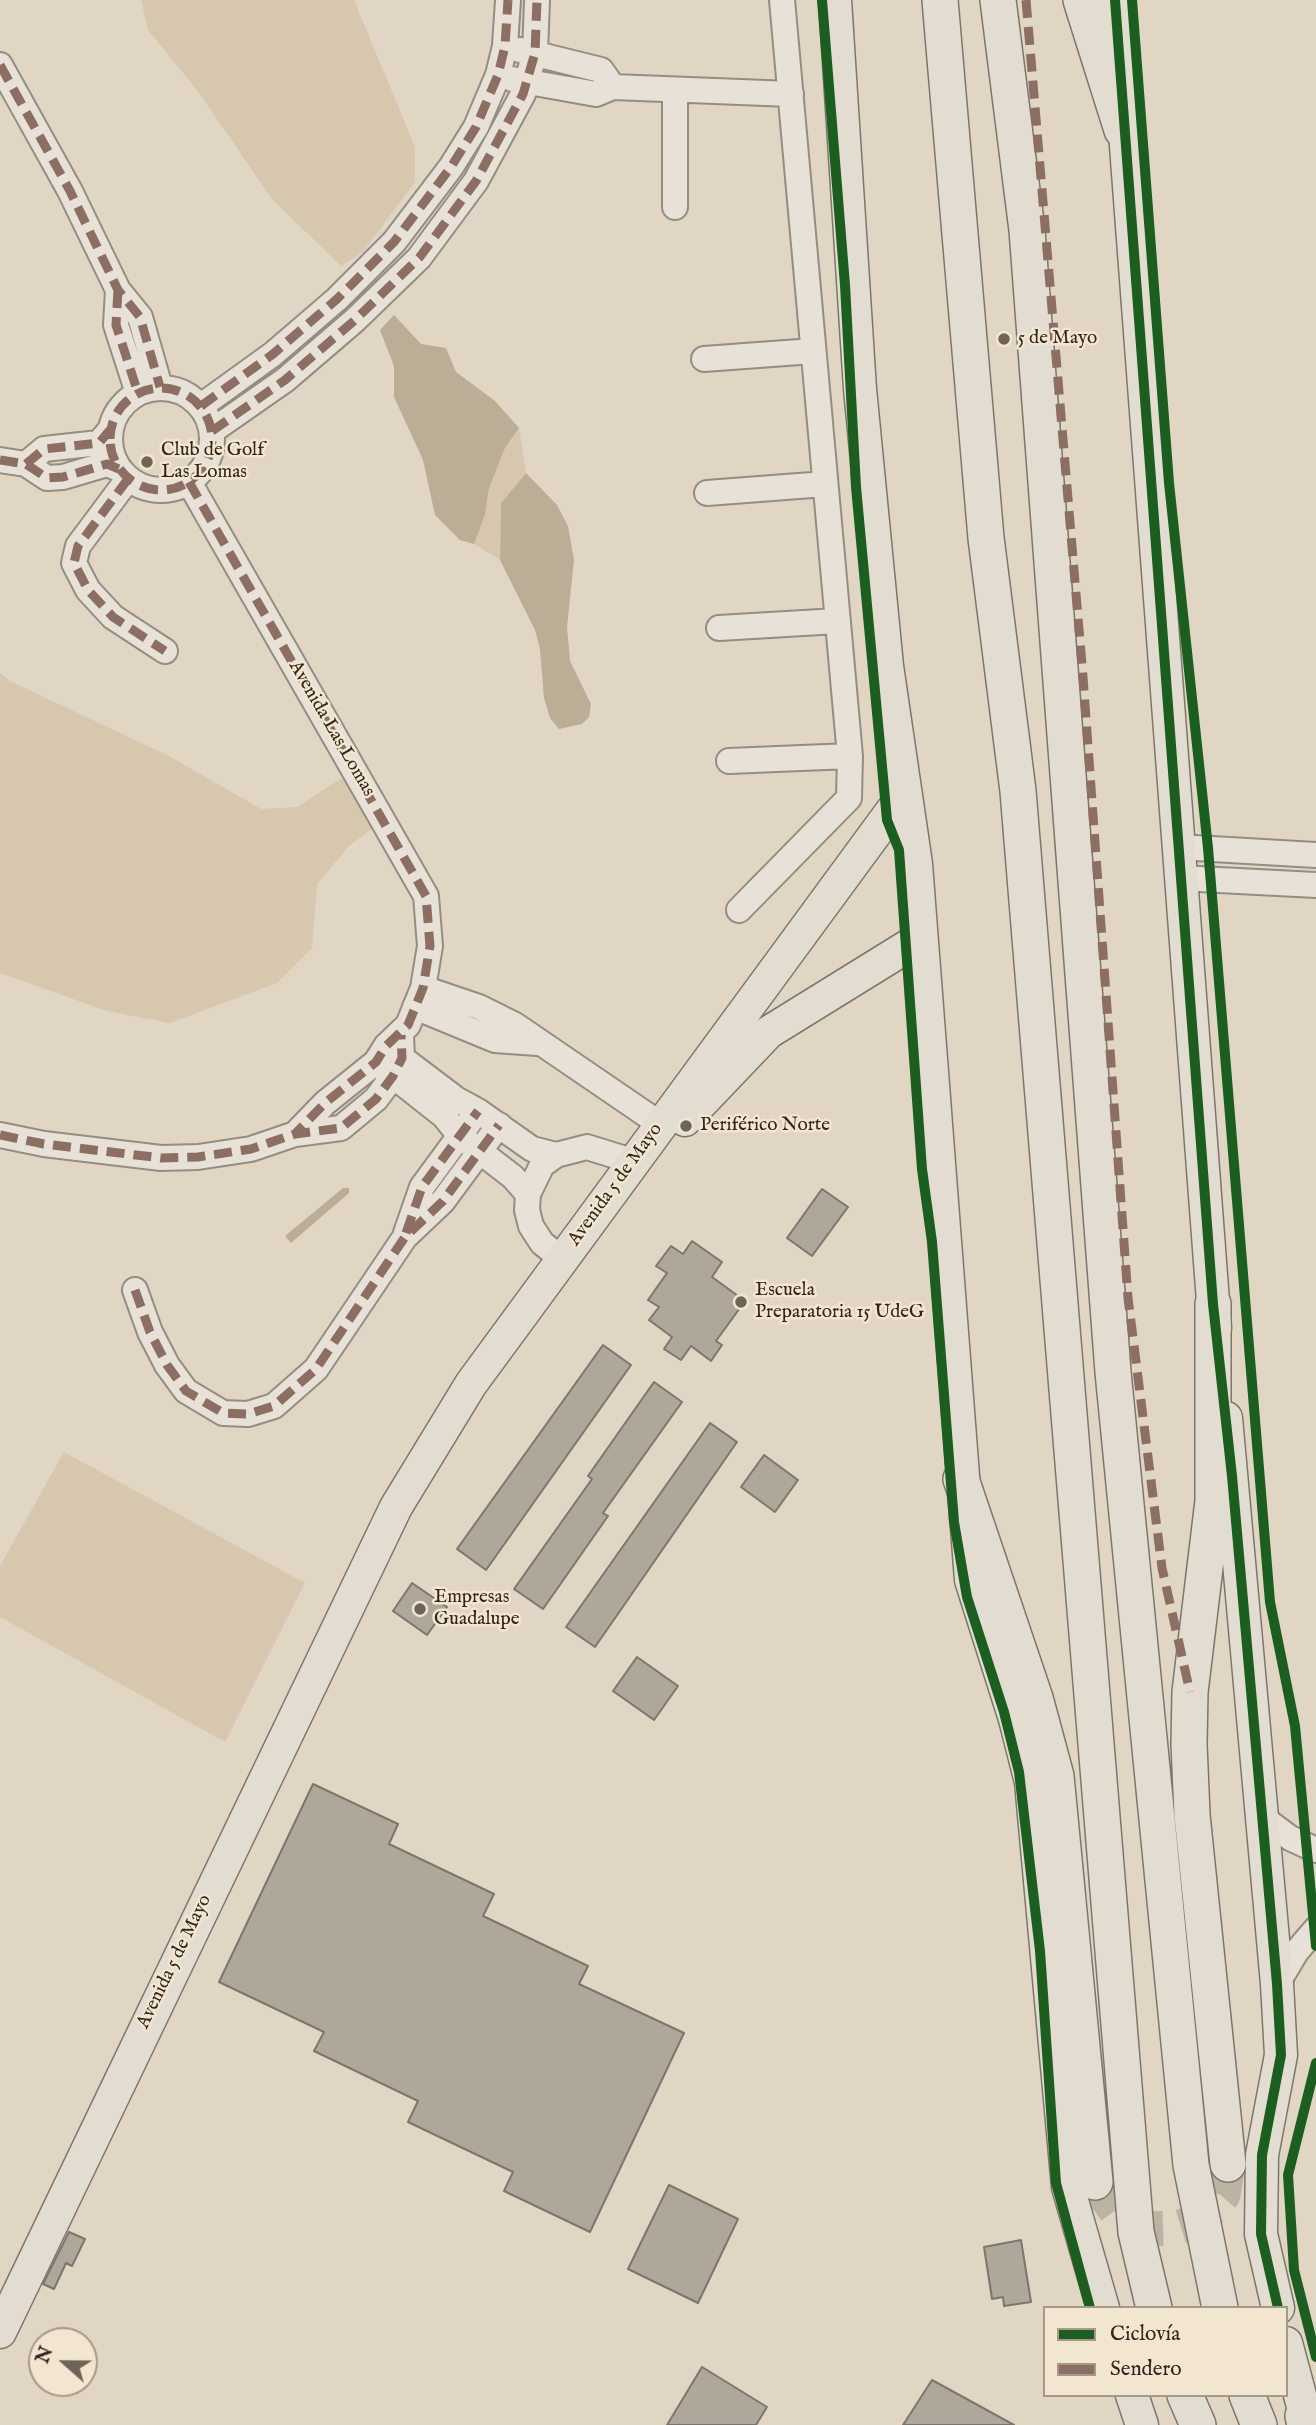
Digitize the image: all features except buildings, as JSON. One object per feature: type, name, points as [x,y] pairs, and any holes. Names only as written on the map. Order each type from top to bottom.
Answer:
[{"type":"highway","points":[[998,0],[1029,243],[1113,1372],[1191,2165],[1220,2306]]},
{"type":"highway","points":[[1082,0],[1122,130]]},
{"type":"highway","points":[[938,8],[986,538],[1019,805],[1136,2232],[1154,2306]]},
{"type":"highway","points":[[1213,1304],[1213,1502],[1190,1692],[1189,1744],[1192,1815],[1228,2164]]},
{"type":"highway","points":[[961,1479],[1035,1698],[1056,1776],[1095,2182]]},
{"type":"highway","points":[[1186,2397],[1198,2425]]},
{"type":"highway","points":[[1248,2397],[1259,2425]]},
{"type":"main road","points":[[835,0],[860,389],[887,666],[916,864],[961,1479],[971,1580],[1015,1719],[1031,1782],[1068,2187],[1102,2306]]},
{"type":"main road","points":[[1115,0],[1122,130],[1213,1304],[1232,1476],[1277,1984],[1281,2055],[1262,2155],[1261,2234],[1278,2306]]},
{"type":"main road","name":"Avenida 5 de Mayo","points":[[0,2332],[216,1875],[354,1594],[373,1549],[471,1384],[632,1161],[905,793]]},
{"type":"main road","name":"Avenida 5 de Mayo","points":[[354,1594],[372,1575],[446,1449],[490,1384],[680,1125],[769,1032],[921,938]]},
{"type":"main road","points":[[1288,2351],[1305,2422]]},
{"type":"main road","points":[[1133,2397],[1142,2425]]},
{"type":"street","points":[[201,406],[273,354],[337,299],[394,242],[451,167],[476,127],[498,75],[505,46],[508,0]]},
{"type":"street","points":[[212,431],[285,380],[355,320],[418,258],[476,181],[523,94],[534,53],[537,0]]},
{"type":"street","points":[[739,910],[849,798],[850,757],[782,0]]},
{"type":"street","points":[[505,46],[601,70],[613,87]]},
{"type":"street","points":[[2,75],[70,191],[118,290],[116,325],[149,390]]},
{"type":"street","points":[[498,75],[596,94],[613,87],[791,94]]},
{"type":"street","points":[[675,91],[676,207]]},
{"type":"street","points":[[704,359],[813,351]]},
{"type":"street","points":[[0,460],[26,464],[47,478],[63,477],[107,464],[151,490],[177,488],[189,482],[208,460],[212,431],[201,406],[190,396],[149,390],[120,409],[110,430],[99,443],[44,449],[26,464]]},
{"type":"street","points":[[110,430],[110,444],[124,474]]},
{"type":"street","points":[[124,474],[78,546],[74,563],[88,590],[113,617],[165,651]]},
{"type":"street","name":"Avenida Las Lomas","points":[[0,1135],[44,1144],[161,1158],[198,1157],[251,1149],[295,1134],[341,1128],[376,1099],[392,1055],[419,997],[430,946],[426,896],[189,482]]},
{"type":"street","points":[[707,493],[825,484]]},
{"type":"street","points":[[719,628],[837,621]]},
{"type":"street","points":[[729,761],[850,757]]},
{"type":"street","points":[[1178,846],[1316,855]]},
{"type":"street","points":[[1180,878],[1316,885]]},
{"type":"street","points":[[419,997],[478,1007],[515,1026],[660,1124]]},
{"type":"street","points":[[392,1055],[532,1149],[556,1154],[587,1147],[632,1161]]},
{"type":"street","points":[[392,1055],[460,1136],[513,1177],[528,1194]]},
{"type":"street","points":[[405,1237],[422,1187],[478,1111]]},
{"type":"street","points":[[135,1290],[150,1332],[167,1366],[186,1391],[223,1413],[248,1415],[274,1406],[316,1368],[405,1237],[443,1201],[499,1125]]},
{"type":"street","points":[[556,1154],[542,1165],[528,1194],[531,1226],[541,1243],[562,1259]]},
{"type":"street","points":[[1262,1817],[1290,1838],[1316,1850]]},
{"type":"street","points":[[1277,1984],[1296,1952],[1316,1929]]},
{"type":"shaded area","points":[[141,0],[354,0],[415,147],[415,182],[363,252],[341,266],[272,199],[197,90],[148,30]]},
{"type":"shaded area","points":[[394,315],[421,344],[446,348],[456,372],[495,401],[519,428],[505,448],[489,488],[485,515],[474,544],[460,540],[435,515],[423,460],[394,397],[394,366],[380,330]]},
{"type":"shaded area","points":[[519,428],[526,473],[501,503],[500,560],[474,544],[485,515],[489,488],[505,448]]},
{"type":"shaded area","points":[[526,473],[557,505],[568,526],[574,560],[567,627],[570,661],[591,704],[589,717],[582,724],[559,729],[550,718],[544,698],[540,649],[535,630],[500,560],[501,503]]},
{"type":"shaded area","points":[[0,673],[10,681],[169,756],[261,809],[297,807],[342,778],[373,828],[349,846],[317,884],[312,948],[277,983],[170,1023],[107,1011],[0,973]]},
{"type":"shaded area","points":[[343,1188],[349,1188],[349,1193],[291,1243],[285,1236]]},
{"type":"shaded area","points":[[64,1452],[305,1583],[225,1742],[0,1617],[0,1566]]},
{"type":"tunnel","points":[[1095,2182],[1116,2211],[1145,2229],[1177,2228],[1200,2221],[1223,2195],[1228,2164]]},
{"type":"marked path","points":[[201,406],[273,354],[337,299],[394,242],[451,167],[476,127],[498,75],[505,46],[508,0]]},
{"type":"marked path","points":[[212,431],[285,380],[355,320],[419,258],[476,181],[523,94],[535,53],[537,0]]},
{"type":"marked path","points":[[1026,0],[1083,677],[1128,1298],[1162,1568],[1190,1692]]},
{"type":"marked path","points":[[0,65],[70,191],[118,290],[140,317],[160,387]]},
{"type":"marked path","points":[[118,290],[116,325],[138,393]]},
{"type":"marked path","points":[[161,388],[181,392],[197,403],[208,419],[212,439],[208,459],[197,475],[181,486],[161,490],[141,486],[125,475],[114,459],[110,439],[114,419],[125,403],[141,392],[161,388]]},
{"type":"marked path","points":[[26,464],[44,449],[99,443],[110,430]]},
{"type":"marked path","points":[[0,460],[26,464],[47,478],[63,477],[107,464],[119,469]]},
{"type":"marked path","points":[[128,479],[78,546],[74,563],[88,590],[113,617],[165,651]]},
{"type":"marked path","points":[[189,482],[426,896],[430,946],[423,988],[408,1025],[386,1046],[376,1062],[325,1103],[295,1134]]},
{"type":"marked path","points":[[0,1135],[44,1144],[161,1158],[198,1157],[251,1149],[295,1134],[341,1128],[376,1099],[393,1076],[402,1058],[401,1035]]},
{"type":"marked path","points":[[406,1233],[422,1187],[478,1111]]},
{"type":"marked path","points":[[135,1290],[150,1332],[167,1365],[186,1391],[223,1413],[248,1414],[274,1406],[316,1369],[405,1237],[443,1201],[499,1125]]},
{"type":"cycle path","points":[[822,0],[845,285],[856,487],[887,820],[899,850],[922,1169],[932,1242],[954,1522],[967,1597],[1004,1712],[1019,1772],[1040,1951],[1056,2183],[1089,2306]]},
{"type":"cycle path","points":[[1115,0],[1213,1304],[1232,1476],[1277,1984],[1281,2055],[1262,2155],[1261,2234],[1278,2306]]},
{"type":"cycle path","points":[[1132,0],[1169,483],[1208,848],[1270,1602],[1295,1726],[1316,1946]]},
{"type":"cycle path","points":[[1316,2063],[1288,2175],[1294,2270],[1316,2357]]},
{"type":"place","name":"5 de Mayo","points":[[1004,339]]},
{"type":"place","name":"Club de Golf Las Lomas","points":[[147,462]]},
{"type":"place","name":"Periférico Norte","points":[[686,1126]]},
{"type":"place","name":"Escuela Preparatoria 15 UdeG","points":[[741,1302]]},
{"type":"place","name":"Empresas Guadalupe","points":[[420,1609]]}]
